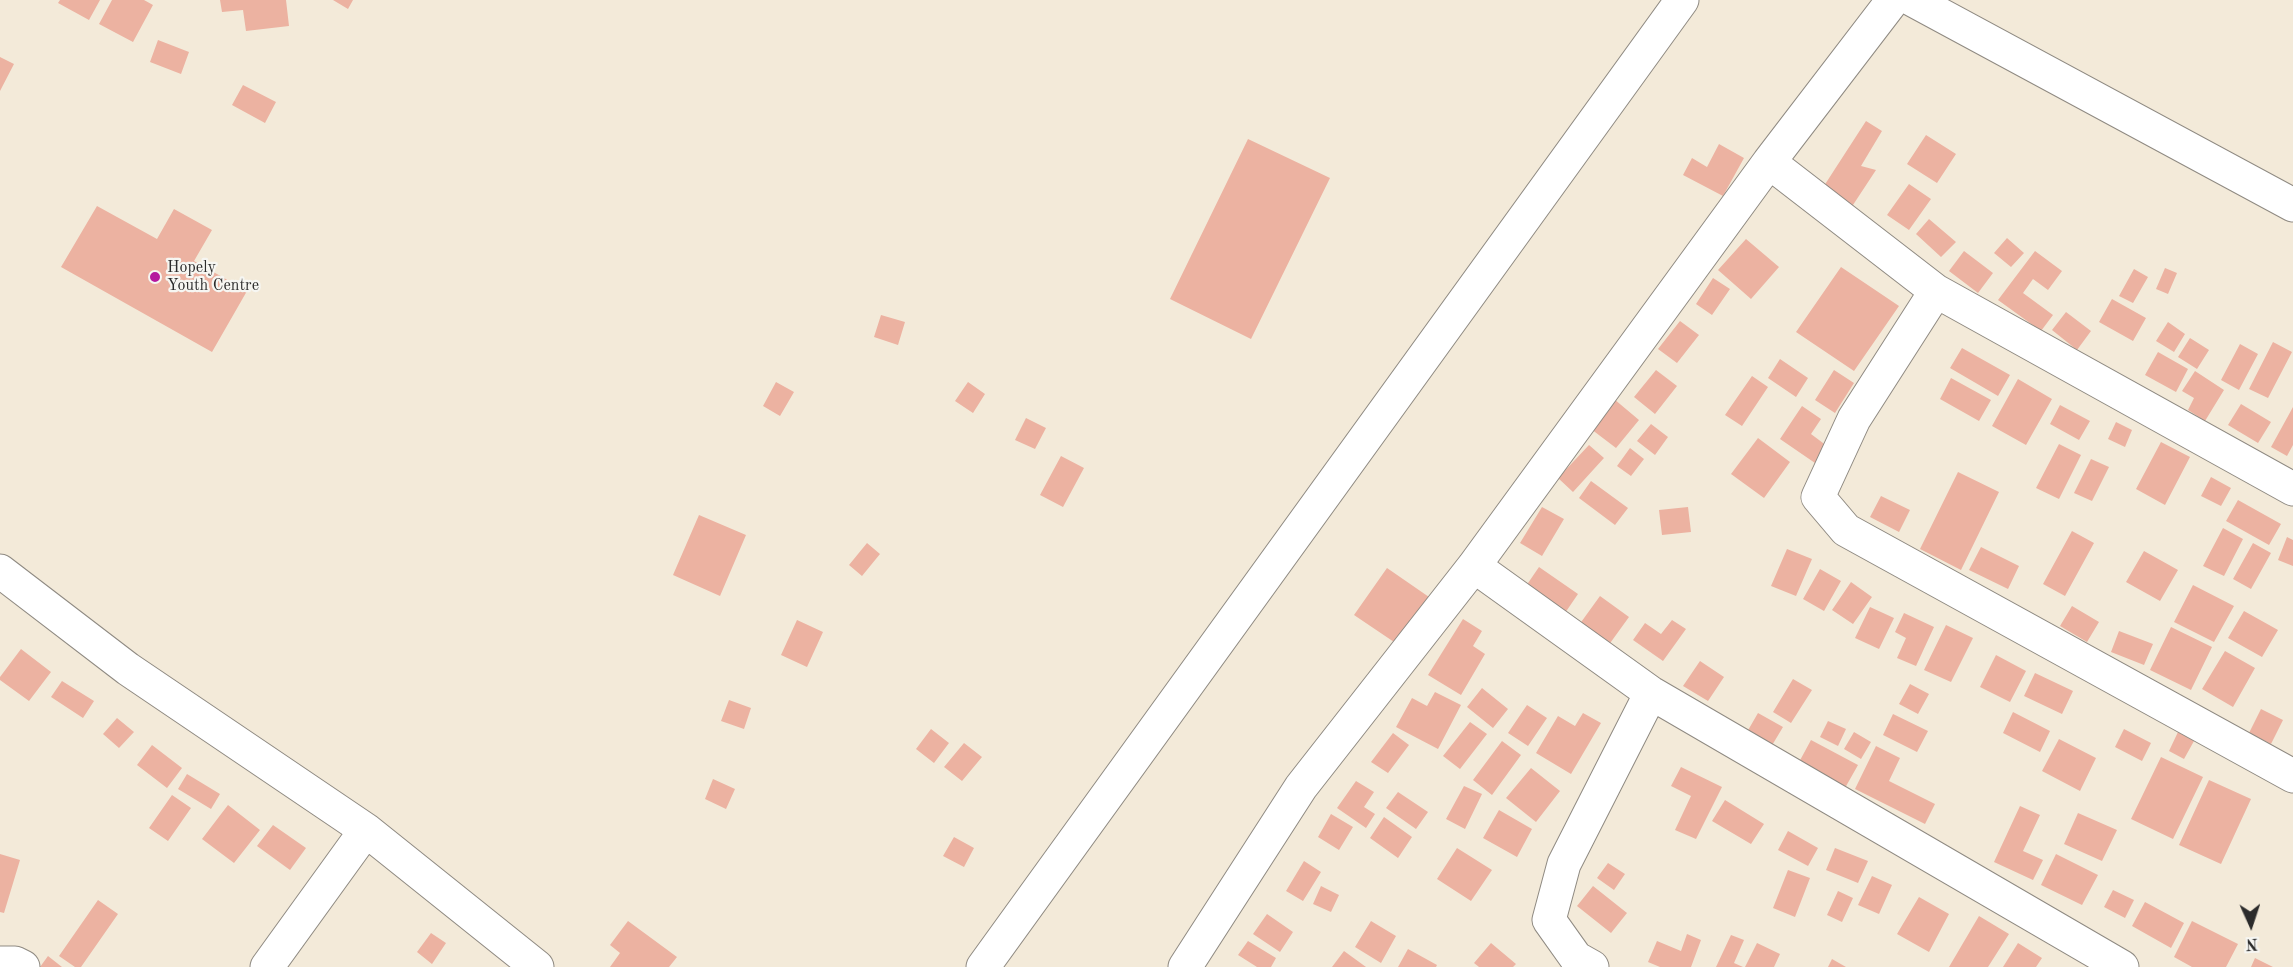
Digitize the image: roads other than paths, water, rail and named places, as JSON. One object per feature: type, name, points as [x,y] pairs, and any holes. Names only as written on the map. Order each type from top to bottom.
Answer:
[{"type":"street","points":[[983,967],[1682,0]]},
{"type":"street","points":[[1185,967],[1301,787],[1474,566],[1769,162],[1893,0]]},
{"type":"street","points":[[1913,0],[2293,205]]},
{"type":"street","points":[[1769,162],[1936,291],[2293,489]]},
{"type":"street","points":[[1936,291],[1854,419],[1818,497],[1845,530],[2293,776]]},
{"type":"street","points":[[1474,566],[1651,693],[2122,967]]},
{"type":"street","points":[[0,571],[128,669],[366,830],[537,967]]},
{"type":"street","points":[[1592,967],[1576,958],[1549,920],[1564,864],[1651,693]]},
{"type":"street","points":[[267,967],[366,830]]},
{"type":"street","points":[[0,963],[15,963],[23,967]]},
{"type":"place","name":"Hopely Youth Centre","points":[[155,277]]}]
